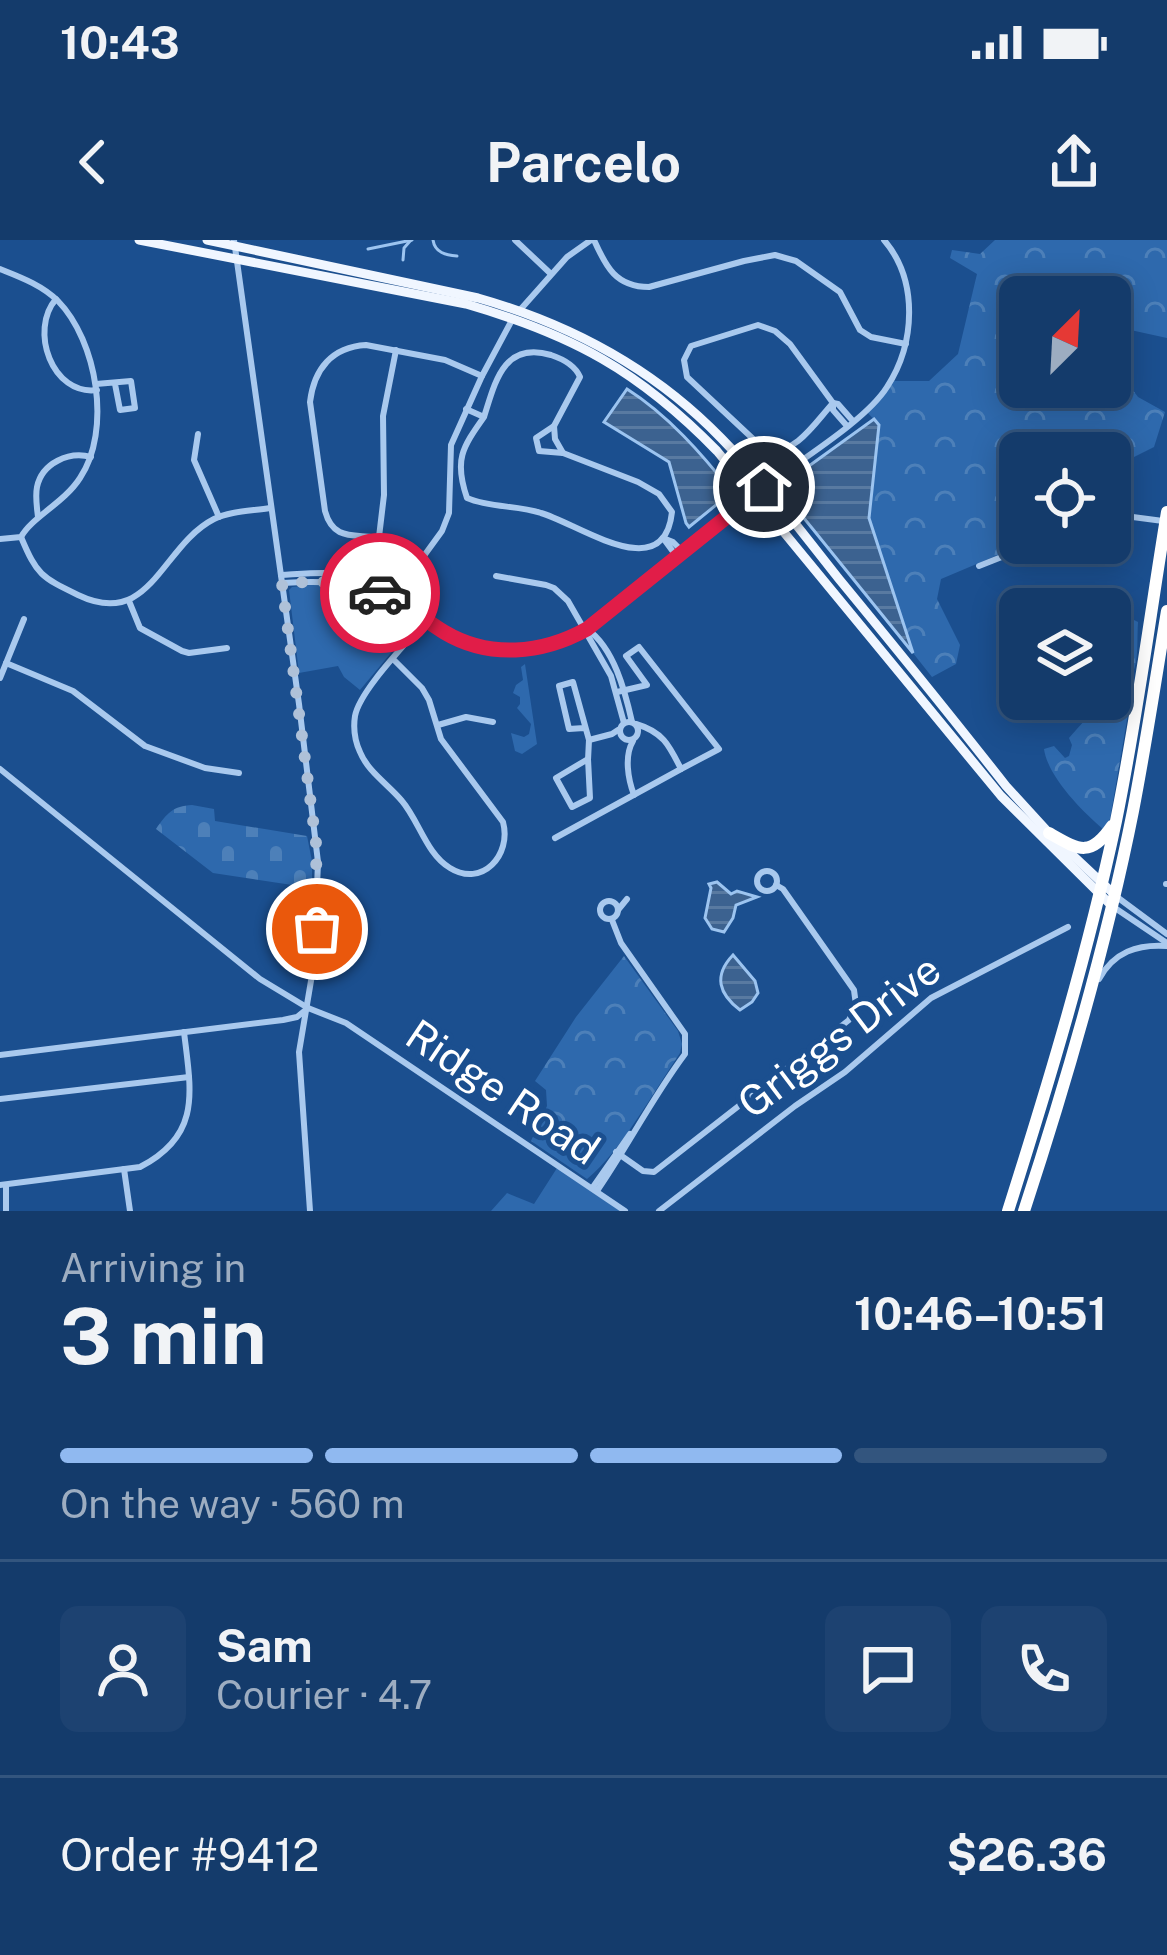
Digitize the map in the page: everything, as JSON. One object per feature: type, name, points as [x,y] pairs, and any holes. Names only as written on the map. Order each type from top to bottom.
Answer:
[{"type":"highway","points":[[1008,1211],[1067,1019],[1116,820],[1167,512]]},
{"type":"highway","points":[[1024,1211],[1113,901],[1167,610]]},
{"type":"highway","points":[[1048,833],[1087,849],[1101,841],[1116,820]]},
{"type":"main road","points":[[139,240],[516,314]]},
{"type":"main road","points":[[207,240],[478,298],[565,338],[648,387],[760,490],[1006,786],[1100,889]]},
{"type":"main road","points":[[760,490],[1010,806],[1113,901]]},
{"type":"street","points":[[515,240],[550,274]]},
{"type":"street","points":[[394,597],[442,531],[449,513],[451,445],[516,314],[567,257],[593,240],[617,280],[633,287],[775,255],[796,261],[840,292],[860,329],[872,337],[906,344]]},
{"type":"street","points":[[281,579],[346,582],[394,597],[464,642],[502,651],[538,649],[587,629],[760,490],[872,408],[889,385],[906,344],[905,279],[890,242]]},
{"type":"street","points":[[234,243],[318,862],[317,929],[299,1052],[310,1211]]},
{"type":"street","points":[[1,273],[38,286],[56,299],[90,359],[96,387],[91,458],[62,500],[21,537]]},
{"type":"street","points":[[56,299],[46,314],[44,341],[59,376],[84,392],[96,387],[130,381],[135,408],[120,410],[115,384]]},
{"type":"street","points":[[833,403],[793,447],[767,452],[687,377],[684,360],[700,340],[758,325],[776,331],[833,403],[833,410],[850,423]]},
{"type":"street","points":[[419,562],[392,542],[343,534],[326,518],[310,394],[322,365],[344,349],[367,345],[452,362],[482,376]]},
{"type":"street","points":[[379,538],[384,494],[382,416],[396,350]]},
{"type":"street","points":[[554,426],[536,438],[539,451],[563,453],[658,494],[672,512],[670,528],[659,544],[624,549],[554,517],[467,498],[459,458],[484,417],[498,374],[509,360],[527,352],[550,355],[575,367],[580,377],[554,426],[554,439],[563,453]]},
{"type":"street","points":[[466,409],[484,417]]},
{"type":"street","points":[[199,434],[195,467],[219,517]]},
{"type":"street","points":[[36,520],[36,490],[43,473],[66,456],[91,458]]},
{"type":"street","points":[[21,537],[34,567],[46,579],[96,603],[115,604],[129,601],[147,586],[206,525],[219,517],[270,508]]},
{"type":"street","points":[[1131,517],[1166,522]]},
{"type":"street","points":[[0,539],[21,537]]},
{"type":"street","points":[[663,538],[680,555]]},
{"type":"street","points":[[979,566],[999,558]]},
{"type":"street","points":[[496,576],[554,588],[611,658],[629,730],[628,780],[634,795]]},
{"type":"street","points":[[129,601],[140,628],[182,651],[227,648]]},
{"type":"street","points":[[0,678],[24,619]]},
{"type":"street","points":[[394,660],[422,688],[441,739],[505,829],[503,851],[481,871],[464,874],[443,863],[406,806],[362,757],[354,730],[357,707],[366,690],[426,620]]},
{"type":"street","points":[[555,838],[719,749],[639,646],[626,656],[647,685]]},
{"type":"street","points":[[6,663],[73,691],[145,746],[206,768],[239,772]]},
{"type":"street","points":[[621,692],[666,681]]},
{"type":"street","points":[[584,728],[569,729],[560,686],[573,682],[589,740],[590,798],[572,807],[556,778],[588,760]]},
{"type":"street","points":[[437,725],[466,717],[493,722]]},
{"type":"street","points":[[589,740],[629,730],[656,730],[681,769]]},
{"type":"street","name":"Ridge Road","points":[[0,769],[260,979],[308,1008],[346,1023],[625,1211]]},
{"type":"street","points":[[584,802],[587,820]]},
{"type":"street","points":[[619,1154],[643,1171],[654,1172],[854,1013],[854,990],[776,885]]},
{"type":"street","points":[[612,920],[627,899]]},
{"type":"street","points":[[612,920],[602,917],[601,905],[612,901],[618,910]]},
{"type":"street","points":[[1113,901],[1167,941]]},
{"type":"street","points":[[594,1190],[685,1054],[686,1034],[621,943],[612,920]]},
{"type":"street","name":"Griggs Drive","points":[[658,1211],[845,1072],[931,998],[1067,927]]},
{"type":"street","points":[[1088,998],[1102,971],[1125,952],[1167,941]]},
{"type":"street","points":[[0,1054],[283,1020],[308,1008]]},
{"type":"street","points":[[283,1020],[302,1032]]},
{"type":"street","points":[[6,1211],[3,1185],[140,1167],[172,1145],[189,1112],[184,1032]]},
{"type":"street","points":[[0,1099],[189,1077]]},
{"type":"street","points":[[124,1169],[130,1211]]},
{"type":"green space","points":[[995,240],[1167,240],[1167,338],[1131,330],[1131,276],[999,276],[999,408],[1131,408],[1131,388],[1165,412],[1154,447],[1131,458],[1131,432],[999,432],[999,554],[941,579],[937,599],[960,645],[956,664],[932,677],[913,653],[868,518],[879,425],[867,412],[893,381],[929,381],[958,354],[977,274],[950,258],[952,250],[980,254]]},
{"type":"green space","points":[[321,584],[385,600],[415,624],[360,690],[338,666],[299,673],[289,590]]},
{"type":"green space","points":[[1131,618],[1138,622],[1131,675]]},
{"type":"green space","points":[[525,664],[537,744],[522,754],[515,751],[511,733],[529,734],[531,724],[517,708],[520,697],[513,693],[523,680]]},
{"type":"green space","points":[[1086,720],[1127,720],[1110,819],[1103,829],[1076,803],[1047,760],[1044,749],[1054,746],[1065,758],[1069,756],[1069,738]]},
{"type":"green space","points":[[192,805],[214,809],[215,821],[307,836],[312,888],[213,873],[156,829],[171,811]]},
{"type":"green space","points":[[624,956],[678,1031],[682,1044],[624,1137],[587,1179],[531,1141],[547,1106],[546,1090],[535,1081],[576,1017]]},
{"type":"green space","points":[[557,1168],[620,1211],[491,1211],[507,1193],[534,1204]]},
{"type":"shaded area","points":[[627,389],[684,436],[732,492],[689,527],[669,462],[604,422]]},
{"type":"shaded area","points":[[874,419],[879,425],[869,518],[913,653],[782,491],[784,484]]},
{"type":"shaded area","points":[[717,882],[731,894],[737,891],[757,897],[736,905],[724,932],[712,929],[705,918],[709,884]]},
{"type":"shaded area","points":[[733,955],[755,981],[758,993],[740,1010],[721,984]]},
{"type":"waterway","points":[[403,260],[411,240]]},
{"type":"waterway","points":[[368,249],[412,240]]},
{"type":"waterway","points":[[433,240],[439,251],[457,256]]},
{"type":"way so far","points":[[317,929],[316,843],[282,584],[346,582],[380,593]]},
{"type":"route","points":[[380,593],[394,597],[448,635],[483,648],[502,651],[554,645],[587,629],[764,487]]}]
